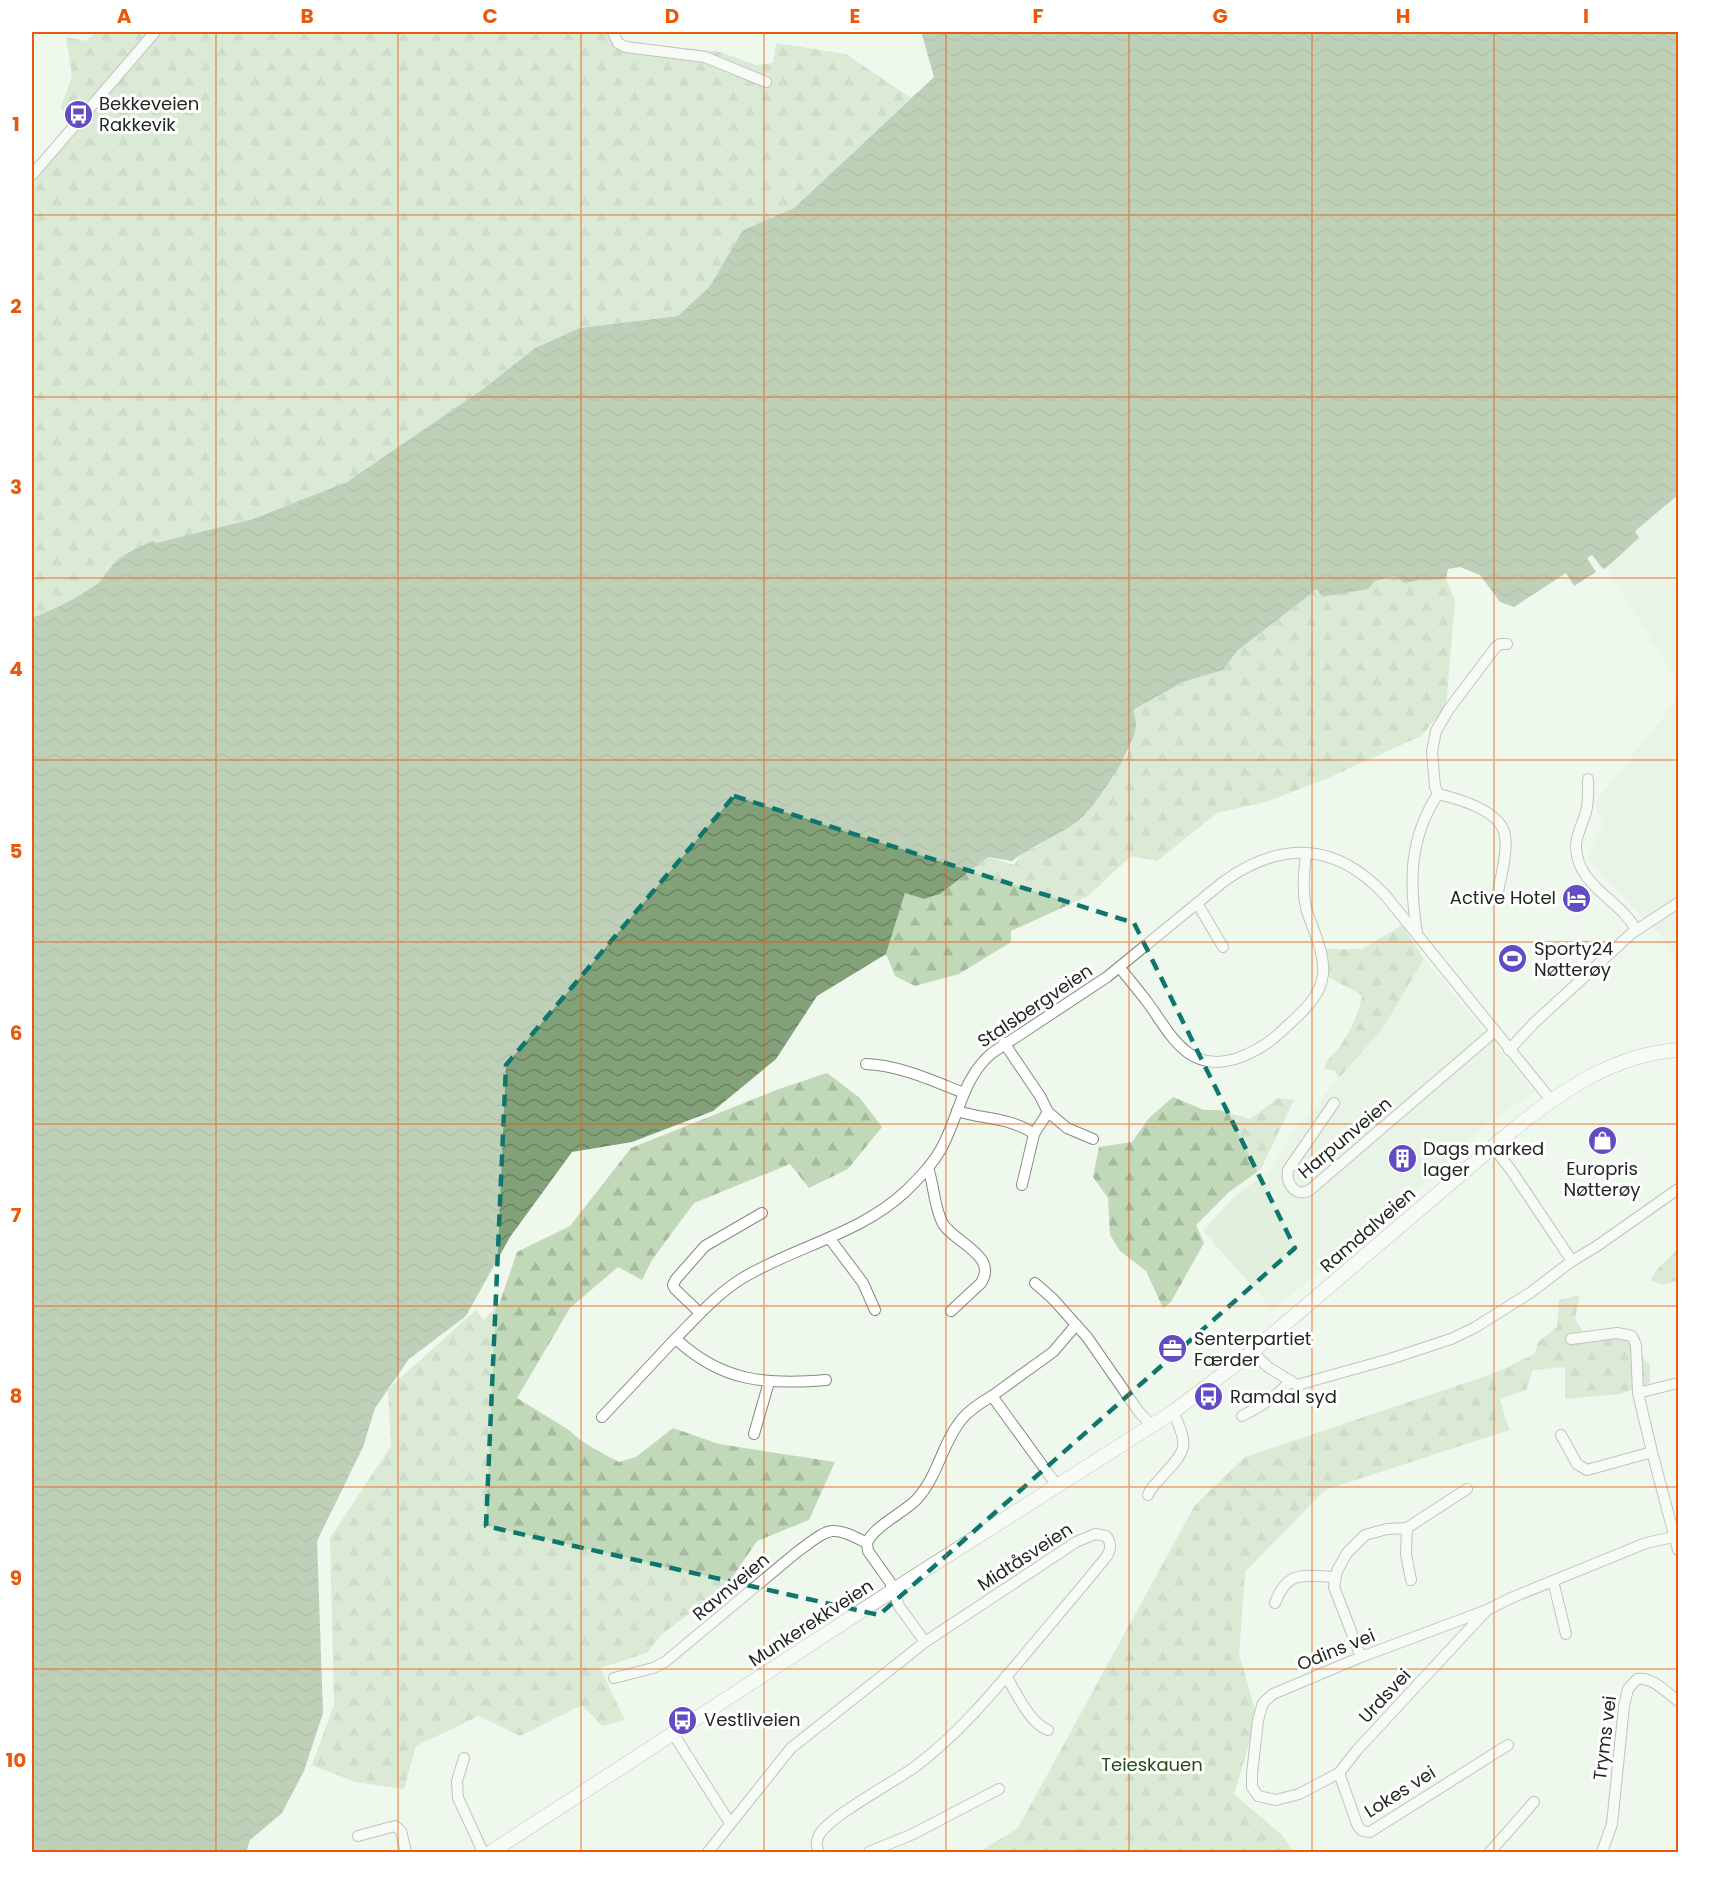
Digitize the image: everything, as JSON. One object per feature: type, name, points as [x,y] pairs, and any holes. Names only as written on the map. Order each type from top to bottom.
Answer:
[{"type":"main road","name":"Ramdalveien","points":[[1152,1426],[1252,1352],[1551,1100],[1580,1081],[1620,1062],[1640,1056],[1678,1050]]},
{"type":"main road","name":"Munkerekkveien","points":[[491,1852],[1152,1426]]},
{"type":"street","points":[[32,175],[155,32]]},
{"type":"street","points":[[613,32],[618,43],[626,47],[705,57],[766,82]]},
{"type":"street","points":[[1497,897],[1506,845],[1503,827],[1496,819],[1474,806],[1438,794],[1435,787],[1432,752],[1436,731],[1449,709],[1495,648],[1508,644]]},
{"type":"street","points":[[1588,779],[1586,810],[1576,845],[1578,856],[1588,882],[1623,913],[1636,930]]},
{"type":"street","points":[[1417,934],[1412,873],[1414,846],[1427,810],[1438,794]]},
{"type":"street","name":"Stalsbergveien","points":[[602,1417],[700,1313],[740,1280],[770,1263],[857,1226],[905,1192],[928,1168],[941,1148],[964,1093],[979,1066],[1004,1043],[1119,968],[1236,872],[1257,861],[1280,854],[1306,854],[1334,858],[1362,873],[1380,890],[1417,934],[1551,1100]]},
{"type":"street","points":[[1119,968],[1171,1036],[1194,1056],[1205,1061],[1221,1062],[1243,1056],[1266,1045],[1308,1005],[1318,991],[1322,980],[1321,956],[1304,894],[1306,854]]},
{"type":"street","points":[[1197,903],[1223,946]]},
{"type":"street","points":[[1509,1050],[1533,1024],[1636,930],[1678,903]]},
{"type":"street","name":"Harpunveien","points":[[1334,1103],[1288,1170],[1287,1180],[1300,1194],[1311,1189],[1494,1032]]},
{"type":"street","points":[[1004,1043],[1040,1096],[1048,1112],[1067,1128],[1093,1139]]},
{"type":"street","points":[[866,1064],[893,1068],[964,1093]]},
{"type":"street","points":[[957,1111],[1021,1125],[1034,1134]]},
{"type":"street","points":[[1022,1185],[1034,1134],[1048,1112]]},
{"type":"street","points":[[1493,1147],[1572,1261]]},
{"type":"street","points":[[928,1168],[941,1220],[954,1236],[981,1258],[985,1266],[984,1279],[981,1283],[951,1311]]},
{"type":"street","points":[[1252,1352],[1268,1367],[1296,1385],[1451,1339],[1508,1308],[1678,1188]]},
{"type":"street","points":[[700,1313],[675,1289],[673,1285],[676,1279],[705,1246],[762,1214]]},
{"type":"street","points":[[830,1239],[863,1283],[875,1310]]},
{"type":"street","points":[[1035,1283],[1076,1325],[1111,1370],[1139,1412],[1152,1426]]},
{"type":"street","points":[[708,1852],[780,1761],[799,1741],[925,1642],[906,1618],[890,1582],[868,1551],[869,1538],[920,1495],[962,1420],[1053,1352],[1076,1325]]},
{"type":"street","points":[[1572,1340],[1617,1333],[1632,1336],[1636,1346],[1638,1393],[1652,1452],[1677,1536],[1678,1550]]},
{"type":"street","points":[[676,1339],[712,1366],[733,1374],[769,1382],[826,1380]]},
{"type":"street","points":[[754,1434],[769,1382]]},
{"type":"street","points":[[1242,1416],[1261,1406],[1289,1382]]},
{"type":"street","points":[[1638,1393],[1678,1383]]},
{"type":"street","points":[[992,1396],[1058,1487]]},
{"type":"street","points":[[1148,1495],[1184,1448],[1184,1437],[1173,1412]]},
{"type":"street","points":[[1561,1435],[1577,1464],[1587,1470],[1652,1452]]},
{"type":"street","points":[[1361,1657],[1334,1587],[1335,1577],[1347,1553],[1365,1535],[1387,1529],[1407,1528],[1467,1489]]},
{"type":"street","points":[[1407,1528],[1406,1554],[1411,1580]]},
{"type":"street","name":"Ravnveien","points":[[614,1678],[653,1668],[665,1662],[797,1552],[824,1533],[832,1530],[844,1531],[867,1543]]},
{"type":"street","name":"Midtåsveien","points":[[819,1852],[817,1843],[825,1828],[844,1813],[898,1779],[940,1747],[969,1720],[1107,1556],[1111,1549],[1110,1542],[1106,1536],[1098,1533],[1076,1542],[925,1642]]},
{"type":"street","name":"Odins vei","points":[[1299,1794],[1286,1799],[1270,1800],[1258,1796],[1252,1787],[1260,1709],[1273,1694],[1361,1657],[1487,1610],[1646,1543],[1677,1536]]},
{"type":"street","points":[[1275,1603],[1284,1585],[1298,1576],[1335,1577]]},
{"type":"street","points":[[1553,1581],[1566,1634]]},
{"type":"street","name":"Urdsvei","points":[[1299,1794],[1340,1773],[1357,1750],[1487,1610]]},
{"type":"street","points":[[1006,1676],[1033,1719],[1039,1726],[1048,1730]]},
{"type":"street","name":"Tryms vei","points":[[1602,1852],[1612,1824],[1618,1753],[1628,1689],[1637,1679],[1646,1678],[1678,1701]]},
{"type":"street","points":[[674,1735],[730,1823]]},
{"type":"street","name":"Lokes vei","points":[[1340,1773],[1357,1824],[1365,1832],[1370,1832],[1508,1745]]},
{"type":"street","points":[[464,1758],[458,1781],[458,1798],[483,1852]]},
{"type":"street","points":[[869,1852],[913,1834],[999,1789]]},
{"type":"street","points":[[1490,1852],[1534,1802]]},
{"type":"street","points":[[358,1836],[395,1826],[401,1831],[406,1852]]},
{"type":"highlighted area","points":[[734,796],[1134,923],[1295,1248],[879,1615],[486,1526],[506,1065]]},
{"type":"shaded area","points":[[1678,495],[1678,683],[1607,567],[1639,539],[1635,531]]},
{"type":"shaded area","points":[[1678,698],[1678,967],[1662,937],[1587,860],[1604,824],[1594,804]]},
{"type":"shaded area","points":[[1424,959],[1534,1092],[1483,1127],[1437,1173],[1273,1310],[1203,1231],[1234,1197],[1271,1169],[1294,1130],[1383,1028]]},
{"type":"green space","points":[[96,32],[619,32],[624,41],[720,52],[756,65],[773,63],[776,43],[846,54],[911,98],[794,208],[743,230],[710,286],[678,316],[580,328],[535,348],[483,389],[347,482],[253,519],[137,548],[116,561],[102,579],[78,597],[32,618],[32,184],[78,131],[61,107],[72,76],[66,37],[86,41]]},
{"type":"green space","points":[[1395,576],[1404,583],[1446,579],[1455,601],[1446,707],[1421,736],[1328,778],[1269,801],[1217,813],[1157,861],[1131,856],[1088,896],[1011,931],[1011,942],[959,974],[915,986],[895,976],[886,954],[905,893],[924,899],[940,894],[988,857],[1014,865],[1023,852],[1036,847],[1052,836],[1103,793],[1119,763],[1127,755],[1137,726],[1132,710],[1183,682],[1223,670],[1237,651],[1317,589]]},
{"type":"green space","points":[[1402,925],[1424,959],[1383,1028],[1339,1078],[1334,1070],[1324,1069],[1350,1030],[1359,1010],[1362,995],[1328,977],[1325,949],[1362,949]]},
{"type":"green space","points":[[827,1073],[860,1098],[882,1127],[848,1169],[809,1188],[790,1164],[694,1203],[652,1260],[642,1280],[618,1267],[570,1308],[517,1398],[569,1430],[586,1444],[619,1462],[636,1457],[673,1428],[719,1444],[835,1462],[809,1520],[757,1541],[727,1585],[662,1634],[647,1653],[600,1668],[625,1720],[602,1726],[582,1705],[520,1736],[479,1716],[416,1746],[404,1789],[355,1782],[312,1765],[334,1705],[330,1538],[391,1446],[388,1389],[476,1310],[484,1320],[500,1302],[517,1252],[570,1226],[631,1148],[779,1089]]},
{"type":"green space","points":[[1173,1097],[1204,1110],[1219,1110],[1250,1119],[1278,1098],[1294,1100],[1261,1169],[1229,1192],[1196,1225],[1204,1243],[1171,1302],[1163,1308],[1146,1271],[1120,1251],[1110,1235],[1108,1198],[1093,1177],[1099,1147],[1132,1142],[1149,1118]]},
{"type":"green space","points":[[1678,1248],[1678,1280],[1663,1285],[1651,1280],[1656,1270]]},
{"type":"green space","name":"Teieskauen","points":[[1580,1295],[1575,1318],[1587,1340],[1640,1337],[1639,1353],[1650,1365],[1650,1383],[1620,1394],[1565,1399],[1565,1367],[1533,1370],[1526,1390],[1500,1399],[1509,1430],[1325,1490],[1245,1572],[1239,1654],[1257,1717],[1234,1794],[1282,1835],[1294,1852],[979,1852],[1018,1828],[1195,1505],[1245,1457],[1492,1374],[1535,1354],[1538,1342],[1557,1327],[1559,1300]]},
{"type":"water","points":[[925,32],[1678,32],[1678,495],[1635,531],[1639,538],[1607,567],[1603,569],[1592,555],[1587,558],[1596,572],[1574,586],[1566,573],[1514,607],[1500,602],[1480,575],[1460,567],[1448,569],[1446,579],[1404,583],[1395,576],[1375,581],[1368,589],[1322,597],[1317,589],[1237,651],[1223,670],[1183,682],[1133,710],[1136,727],[1128,750],[1102,793],[1075,823],[1012,861],[988,857],[940,894],[924,899],[905,893],[886,954],[817,996],[776,1059],[713,1111],[632,1142],[572,1152],[510,1237],[466,1316],[409,1359],[375,1408],[363,1447],[317,1541],[323,1713],[304,1771],[282,1813],[250,1840],[246,1852],[32,1852],[32,618],[66,603],[90,588],[100,581],[119,559],[153,541],[156,543],[253,519],[347,482],[483,389],[535,348],[580,328],[678,316],[710,286],[743,230],[794,208],[934,77],[922,35]]},
{"type":"place","name":"Bekkeveien Rakkevik","points":[[78,114]]},
{"type":"place","name":"Active Hotel","points":[[1577,898]]},
{"type":"place","name":"Sporty24 Nøtterøy","points":[[1513,959]]},
{"type":"place","name":"Europris Nøtterøy","points":[[1602,1140]]},
{"type":"place","name":"Dags marked lager","points":[[1402,1159]]},
{"type":"place","name":"Senterpartiet Færder","points":[[1173,1349]]},
{"type":"place","name":"Ramdal syd","points":[[1209,1397]]},
{"type":"place","name":"Vestliveien","points":[[683,1720]]}]
